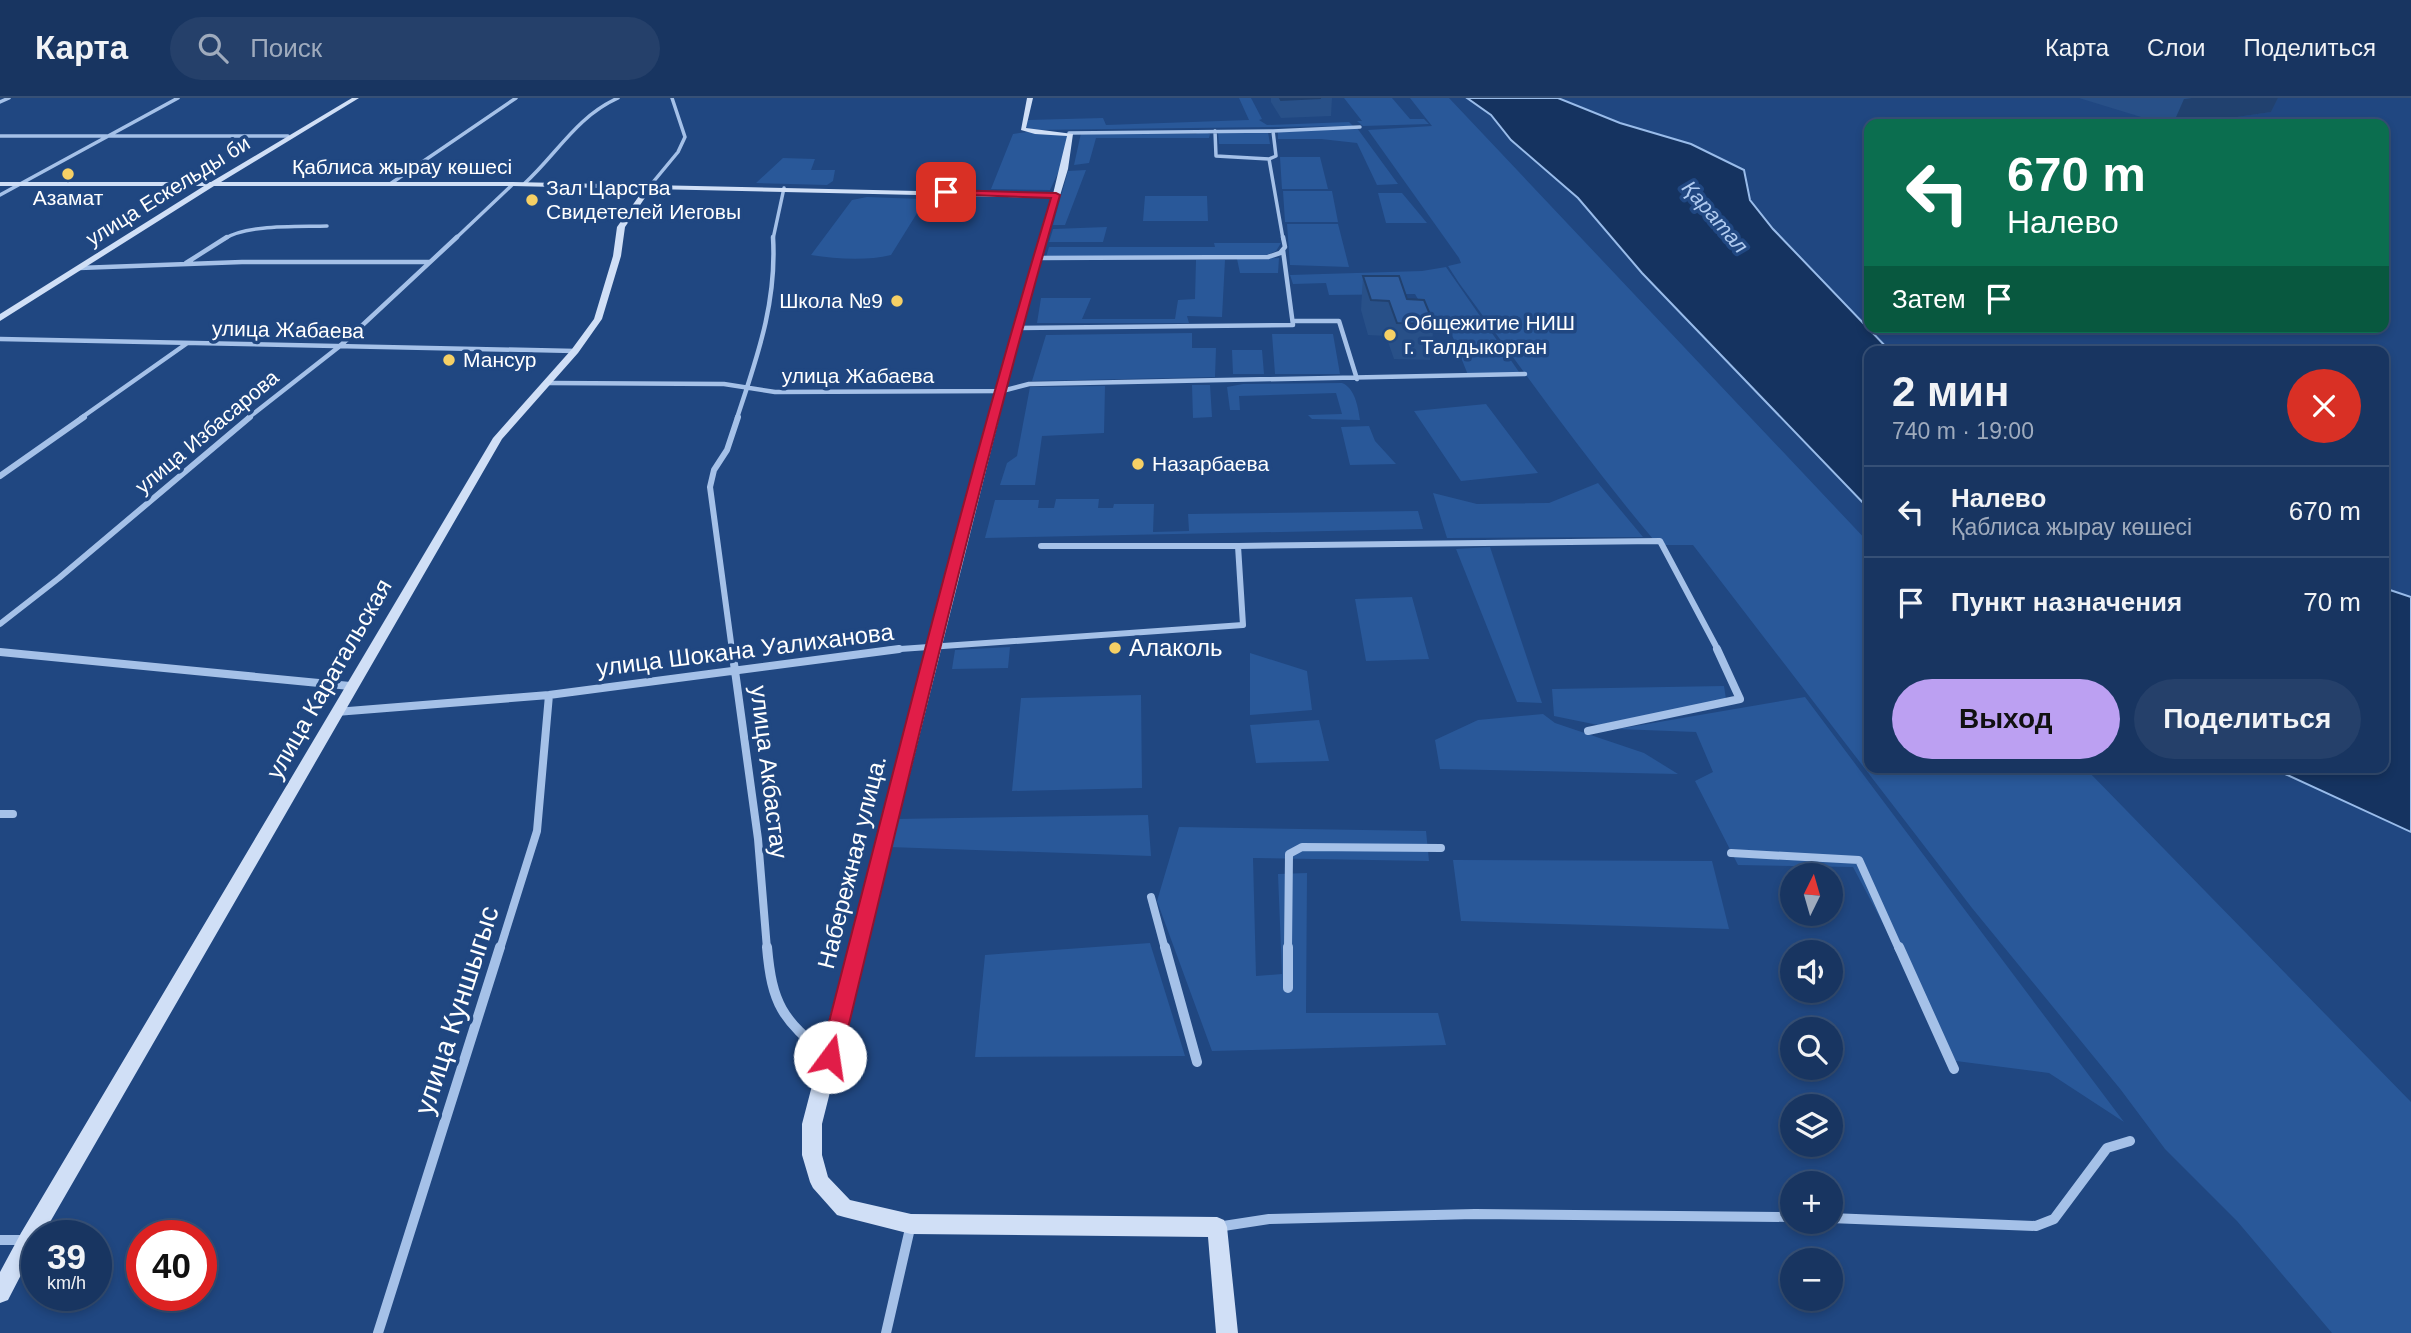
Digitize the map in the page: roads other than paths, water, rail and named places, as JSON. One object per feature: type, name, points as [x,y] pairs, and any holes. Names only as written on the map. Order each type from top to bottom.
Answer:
[{"type":"street","points":[[0,102],[9,98]]},
{"type":"street","points":[[0,195],[178,98]]},
{"type":"street","name":"улица Ескельды би","points":[[0,318],[288,136],[356,98]]},
{"type":"street","points":[[390,184],[516,98]]},
{"type":"street","points":[[524,184],[544,166],[555,150],[596,108],[618,98]]},
{"type":"street","name":"улица Каратальская","points":[[40,1220],[350,686],[498,438],[575,351],[598,319],[617,256],[621,227],[678,152],[685,137],[672,98]]},
{"type":"street","points":[[1030,98],[1023,129],[1036,133],[1273,131],[1360,127]]},
{"type":"street","points":[[1215,131],[1216,156],[1269,159],[1276,156],[1273,131]]},
{"type":"street","name":"Набережная улица.","points":[[1069,133],[1071,135],[1066,160],[1037,258],[934,645],[812,1124],[812,1155],[820,1182],[844,1208],[911,1224],[1217,1227]]},
{"type":"street","points":[[0,136],[288,136]]},
{"type":"street","points":[[1018,328],[1293,325],[1283,250],[1283,223],[1269,159]]},
{"type":"street","name":"Қаблиса жырау көшесі","points":[[0,184],[524,184],[1056,195]]},
{"type":"street","name":"улица Избасарова","points":[[0,624],[59,578],[237,427],[340,346],[513,184]]},
{"type":"street","name":"улица Акбастау","points":[[784,188],[773,233],[775,269],[766,330],[727,450],[713,470],[710,487],[758,839],[770,981],[781,1012],[805,1038],[830,1057]]},
{"type":"street","points":[[186,264],[232,234],[264,229],[327,226]]},
{"type":"street","points":[[1037,258],[1268,257],[1283,250]]},
{"type":"street","points":[[79,268],[186,264],[430,262]]},
{"type":"street","points":[[1293,321],[1339,321],[1357,379]]},
{"type":"street","name":"улица Жабаева","points":[[0,339],[575,351]]},
{"type":"street","points":[[0,476],[187,343]]},
{"type":"street","name":"улица Жабаева","points":[[548,383],[724,384],[775,392],[1002,391],[1030,384],[1525,374]]},
{"type":"street","points":[[1041,546],[1660,541],[1703,618],[1740,699],[1588,731]]},
{"type":"street","name":"улица Шокана Уалиханова","points":[[335,712],[549,695],[934,645],[1243,625],[1238,546]]},
{"type":"street","points":[[0,652],[350,686]]},
{"type":"street","name":"улица Куншыгыс","points":[[377,1333],[537,831],[549,695]]},
{"type":"street","points":[[0,814],[13,814]]},
{"type":"street","points":[[1288,988],[1289,854],[1302,847],[1441,848]]},
{"type":"street","points":[[1731,853],[1859,860],[1954,1069]]},
{"type":"street","points":[[1151,897],[1197,1062]]},
{"type":"street","points":[[1843,1219],[2036,1226],[2054,1219],[2107,1148],[2130,1141]]},
{"type":"street","points":[[1227,1333],[1217,1227],[1269,1219],[1475,1214],[1780,1217]]},
{"type":"street","points":[[886,1333],[911,1224]]},
{"type":"street","points":[[0,1240],[21,1240]]},
{"type":"street","name":"улица Каратальская","points":[[0,1293],[21,1253]]},
{"type":"water","name":"Қаратал","points":[[1467,98],[1558,98],[1620,123],[1691,144],[1744,170],[1750,200],[1773,229],[1864,324],[1864,333],[1873,333],[1885,346],[1864,346],[1864,504],[1642,273],[1578,198],[1511,140],[1491,115]]},
{"type":"water","points":[[2389,590],[2411,597],[2411,832],[2283,773],[2389,773]]},
{"type":"place","name":"Азамат","points":[[68,174]]},
{"type":"place","name":"Зал Царства Свидетелей Иеговы","points":[[532,200]]},
{"type":"place","name":"Школа №9","points":[[897,301]]},
{"type":"place","name":"Общежитие НИШ г. Талдыкорган","points":[[1390,335]]},
{"type":"place","name":"Мансур","points":[[449,360]]},
{"type":"place","name":"Назарбаева","points":[[1138,464]]},
{"type":"place","name":"Алаколь","points":[[1115,648]]}]
